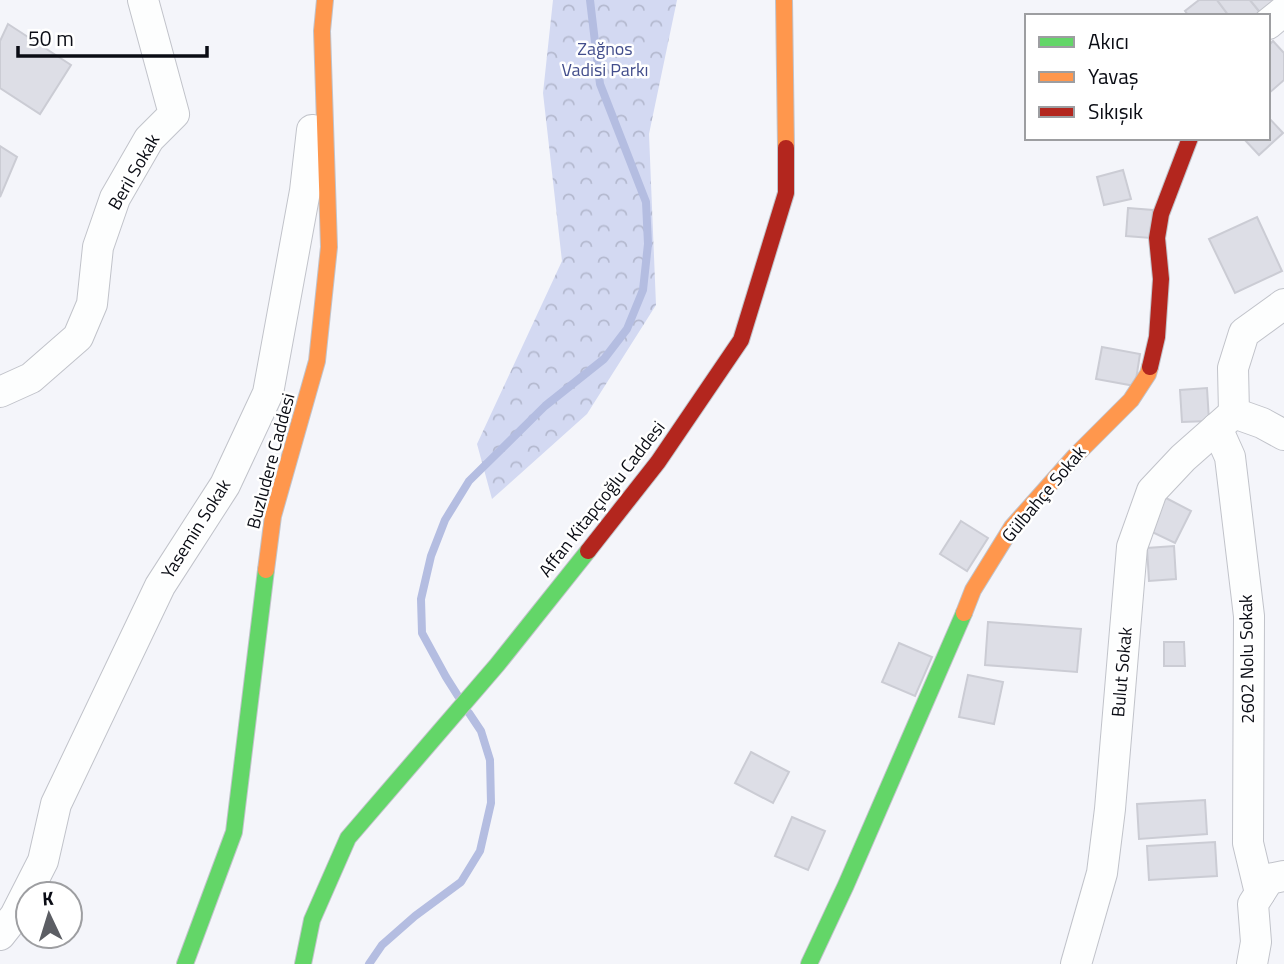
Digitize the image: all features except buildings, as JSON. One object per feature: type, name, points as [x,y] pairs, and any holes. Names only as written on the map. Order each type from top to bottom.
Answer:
[{"type":"street","name":"Beril Sokak","points":[[0,392],[32,378],[78,337],[92,304],[98,247],[115,198],[149,139],[174,114],[143,0]]},
{"type":"street","name":"Buzludere Caddesi","points":[[186,964],[234,832],[273,516],[317,361],[329,247],[322,31],[325,0]]},
{"type":"street","name":"Affan Kitapçıoğlu Caddesi","points":[[303,964],[312,920],[348,838],[497,666],[658,462],[741,340],[786,193],[784,0]]},
{"type":"street","points":[[1270,22],[1284,11]]},
{"type":"street","name":"Yasemin Sokak","points":[[0,934],[15,916],[43,861],[56,804],[160,586],[225,485],[268,393],[305,191],[311,133],[324,101]]},
{"type":"street","name":"Gülbahçe Sokak","points":[[809,964],[973,590],[1012,527],[1075,456],[1130,400],[1148,374],[1157,337],[1161,279],[1157,238],[1161,214],[1189,140]]},
{"type":"street","points":[[1284,304],[1244,333],[1233,368],[1226,421],[1262,423],[1284,435]]},
{"type":"street","name":"2602 Nolu Sokak","points":[[1226,421],[1249,616],[1248,843],[1272,885]]},
{"type":"street","name":"Bulut Sokak","points":[[1076,964],[1102,873],[1110,809],[1132,547],[1152,491],[1183,458],[1226,421]]},
{"type":"street","points":[[1252,964],[1256,942],[1253,904],[1272,885]]},
{"type":"green space","name":"Zağnos Vadisi Parkı","points":[[553,0],[677,0],[649,134],[656,305],[587,414],[492,499],[477,444],[562,261],[543,93]]},
{"type":"waterway","points":[[458,696],[422,633],[421,599],[431,556],[445,520],[469,481],[545,406],[604,359],[627,329],[643,290],[648,244],[646,202],[600,84],[590,0]]},
{"type":"waterway","points":[[369,964],[382,945],[461,882],[480,851],[491,803],[490,760],[481,731],[469,713]]},
{"type":"traffic: fast","points":[[303,964],[312,920],[348,838],[497,665],[588,551]]},
{"type":"traffic: fast","points":[[185,964],[234,832],[266,570]]},
{"type":"traffic: fast","points":[[809,964],[964,613]]},
{"type":"traffic: slow","points":[[266,570],[273,516],[317,361],[329,247],[322,31],[325,0]]},
{"type":"traffic: slow","points":[[784,0],[786,148]]},
{"type":"traffic: slow","points":[[964,613],[973,590],[1012,527],[1075,456],[1131,400],[1150,367]]},
{"type":"traffic: jam","points":[[1150,367],[1157,337],[1161,279],[1157,238],[1161,214],[1189,140]]},
{"type":"traffic: jam","points":[[588,551],[658,462],[741,340],[786,193],[786,148]]}]
